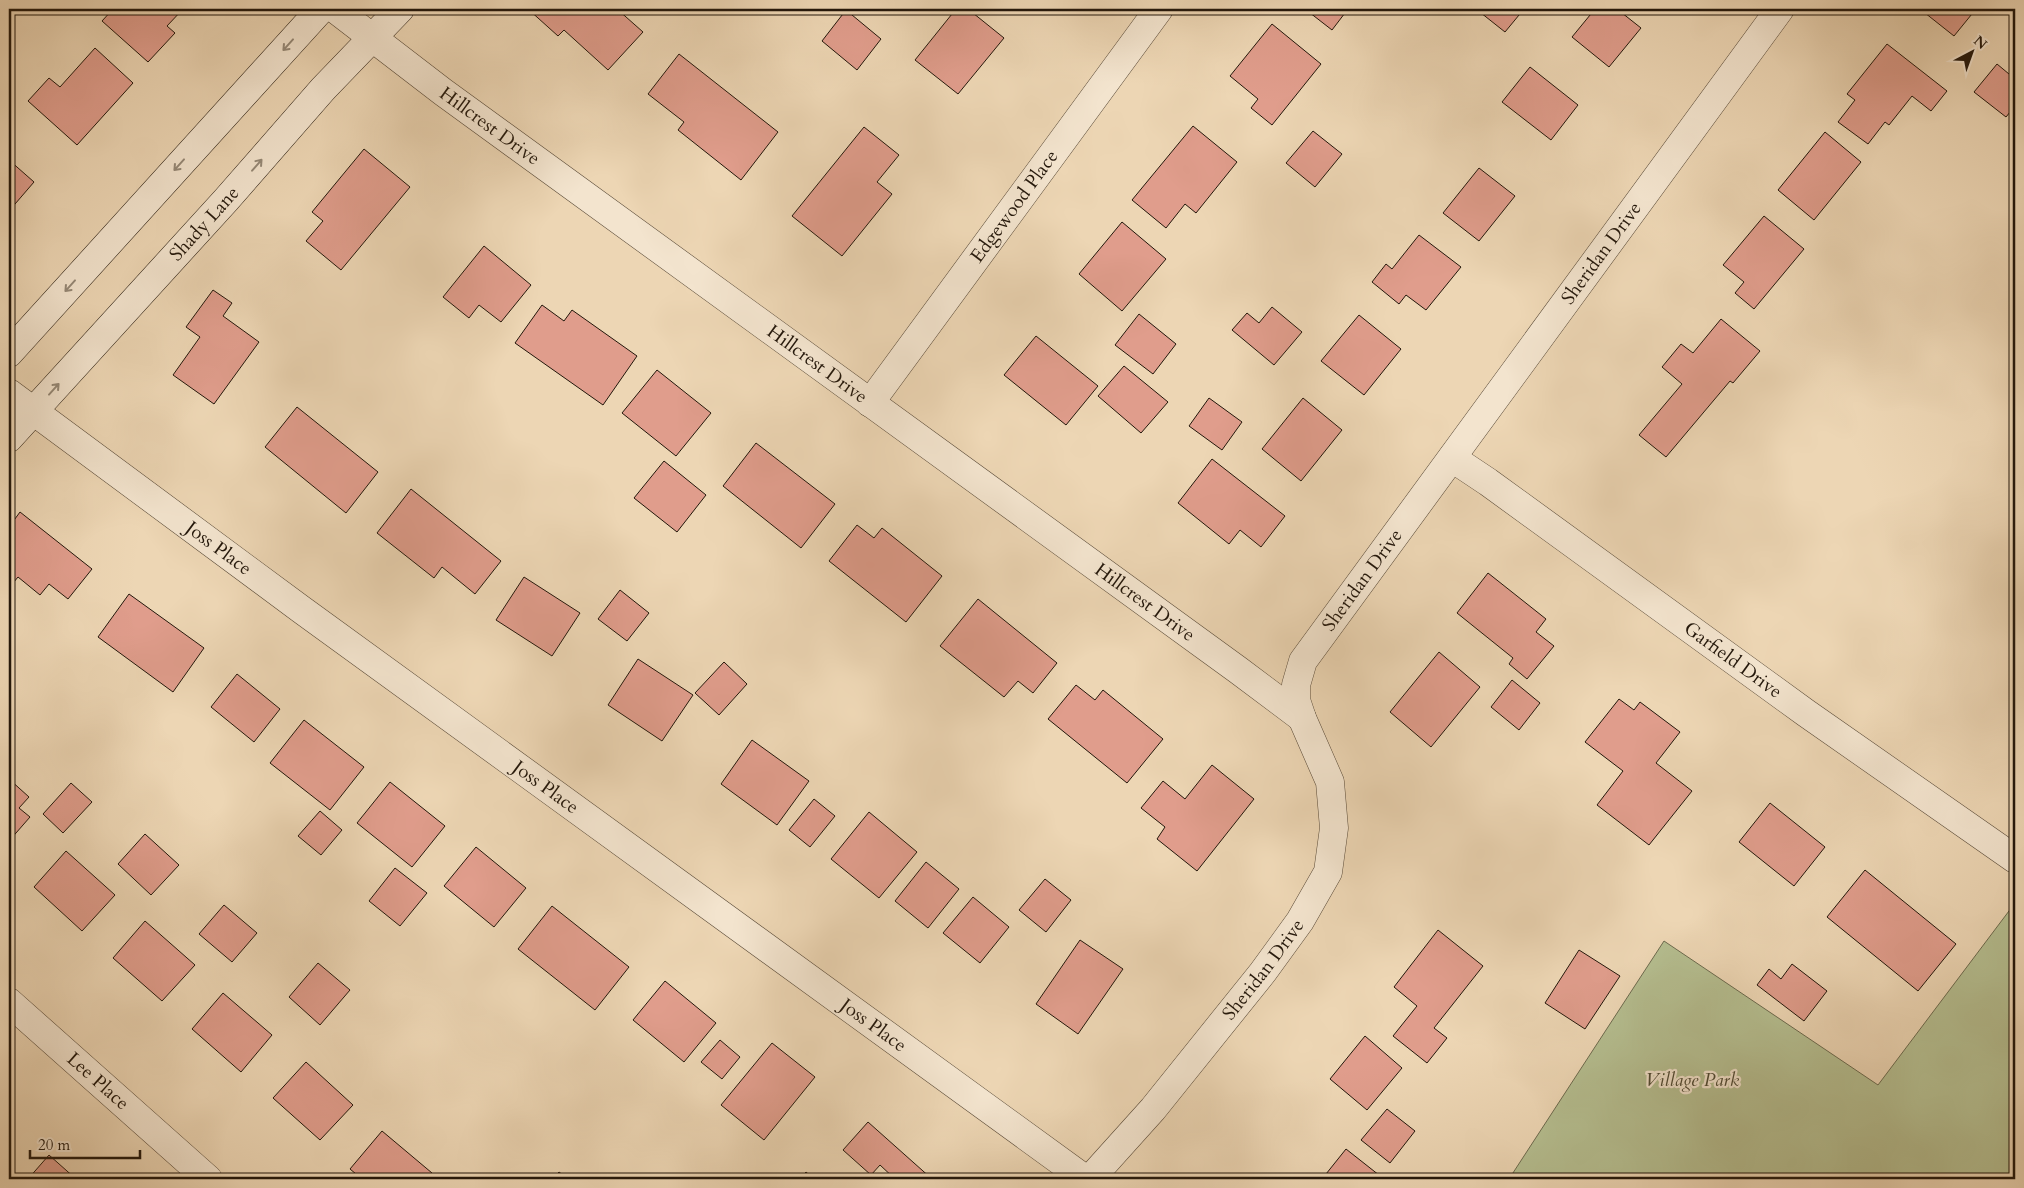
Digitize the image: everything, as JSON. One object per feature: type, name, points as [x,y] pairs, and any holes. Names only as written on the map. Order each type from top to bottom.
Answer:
[{"type":"street","points":[[9,353],[321,9]]},
{"type":"street","name":"Hillcrest Drive","points":[[335,9],[373,36],[443,92],[1302,718]]},
{"type":"street","name":"Shady Lane","points":[[9,438],[373,36],[400,9]]},
{"type":"street","name":"Edgewood Place","points":[[870,403],[1159,9]]},
{"type":"street","name":"Sheridan Drive","points":[[1090,1179],[1153,1109],[1263,972],[1300,920],[1328,872],[1334,828],[1330,782],[1296,700],[1296,685],[1304,661],[1780,9]]},
{"type":"street","name":"Joss Place","points":[[9,393],[669,878],[1085,1179]]},
{"type":"street","name":"Garfield Drive","points":[[1452,458],[1488,482],[1806,713],[2015,859]]},
{"type":"street","name":"Lee Place","points":[[9,1002],[208,1179]]},
{"type":"green space","name":"Village Park","points":[[2015,903],[2015,1179],[1509,1179],[1664,941],[1878,1085]]},
{"type":"building","points":[[113,9],[183,9],[167,26],[175,33],[148,62],[102,21]]},
{"type":"building","points":[[528,9],[617,9],[643,32],[608,70],[564,30],[558,36]]},
{"type":"building","points":[[956,9],[968,9],[1004,38],[958,94],[915,60]]},
{"type":"building","points":[[1305,9],[1348,9],[1332,30]]},
{"type":"building","points":[[1476,9],[1524,9],[1505,32]]},
{"type":"building","points":[[1595,9],[1617,9],[1641,28],[1609,67],[1572,37]]},
{"type":"building","points":[[1920,9],[1976,9],[1954,36]]},
{"type":"building","points":[[846,10],[881,39],[857,70],[822,41]]},
{"type":"building","points":[[1272,24],[1321,64],[1272,125],[1251,108],[1258,99],[1230,76]]},
{"type":"building","points":[[1887,44],[1947,91],[1931,111],[1912,96],[1889,125],[1885,122],[1868,144],[1838,122],[1855,100],[1847,94]]},
{"type":"building","points":[[95,48],[133,83],[77,145],[28,101],[49,78],[60,87]]},
{"type":"building","points":[[679,54],[778,132],[741,180],[678,130],[684,122],[648,94]]},
{"type":"building","points":[[1997,64],[2015,79],[2015,106],[2006,117],[1974,92]]},
{"type":"building","points":[[1530,67],[1578,105],[1551,140],[1502,102]]},
{"type":"building","points":[[1193,126],[1237,162],[1196,213],[1185,204],[1166,228],[1132,200]]},
{"type":"building","points":[[864,127],[899,155],[877,182],[892,194],[842,256],[792,216]]},
{"type":"building","points":[[1313,131],[1342,154],[1315,187],[1286,163]]},
{"type":"building","points":[[1825,132],[1861,162],[1814,220],[1778,190]]},
{"type":"building","points":[[364,149],[410,187],[341,270],[306,241],[323,221],[312,212]]},
{"type":"building","points":[[9,160],[34,182],[9,211]]},
{"type":"building","points":[[1479,168],[1515,196],[1479,241],[1443,213]]},
{"type":"building","points":[[1764,216],[1804,249],[1754,309],[1735,293],[1744,282],[1723,265]]},
{"type":"building","points":[[1122,222],[1166,259],[1122,311],[1079,274]]},
{"type":"building","points":[[1419,235],[1461,267],[1426,310],[1406,295],[1399,304],[1372,282],[1386,264],[1392,269]]},
{"type":"building","points":[[484,246],[531,285],[501,322],[479,305],[469,318],[443,297]]},
{"type":"building","points":[[213,290],[232,303],[223,316],[259,342],[214,404],[173,375],[200,337],[186,327]]},
{"type":"building","points":[[542,305],[564,321],[572,310],[637,356],[603,405],[515,343]]},
{"type":"building","points":[[1272,307],[1302,332],[1274,365],[1232,330],[1247,313],[1259,323]]},
{"type":"building","points":[[1139,314],[1176,344],[1153,374],[1115,345]]},
{"type":"building","points":[[1359,315],[1401,349],[1364,395],[1321,361]]},
{"type":"building","points":[[1721,319],[1760,351],[1733,383],[1730,381],[1666,457],[1639,435],[1682,384],[1662,367],[1681,344],[1693,353]]},
{"type":"building","points":[[1036,336],[1098,386],[1066,425],[1004,375]]},
{"type":"building","points":[[1124,366],[1168,402],[1141,433],[1098,396]]},
{"type":"building","points":[[657,370],[711,413],[676,456],[622,413]]},
{"type":"building","points":[[1209,398],[1242,422],[1222,450],[1189,426]]},
{"type":"building","points":[[1303,398],[1342,430],[1301,481],[1262,449]]},
{"type":"building","points":[[297,407],[378,472],[346,513],[265,447]]},
{"type":"building","points":[[756,443],[835,504],[801,548],[723,486]]},
{"type":"building","points":[[1212,459],[1285,516],[1261,547],[1240,530],[1229,544],[1178,503]]},
{"type":"building","points":[[664,461],[706,495],[677,532],[634,498]]},
{"type":"building","points":[[411,489],[501,561],[475,594],[442,567],[434,578],[377,533]]},
{"type":"building","points":[[20,512],[92,569],[68,599],[49,584],[40,595],[18,577],[9,588],[9,527]]},
{"type":"building","points":[[857,525],[874,538],[882,528],[942,576],[906,622],[829,561]]},
{"type":"building","points":[[1488,573],[1546,619],[1536,632],[1554,646],[1527,679],[1509,664],[1513,658],[1457,613]]},
{"type":"building","points":[[524,577],[580,613],[552,656],[496,620]]},
{"type":"building","points":[[620,590],[649,613],[627,641],[598,619]]},
{"type":"building","points":[[129,594],[204,648],[173,692],[98,637]]},
{"type":"building","points":[[978,599],[1057,663],[1033,693],[1018,681],[1004,697],[940,646]]},
{"type":"building","points":[[1439,652],[1480,687],[1431,747],[1390,712]]},
{"type":"building","points":[[638,659],[693,695],[662,741],[608,705]]},
{"type":"building","points":[[724,662],[747,684],[719,715],[695,693]]},
{"type":"building","points":[[237,674],[280,709],[254,742],[211,707]]},
{"type":"building","points":[[1512,680],[1540,703],[1519,730],[1491,707]]},
{"type":"building","points":[[1076,685],[1095,700],[1103,690],[1163,739],[1127,783],[1048,719]]},
{"type":"building","points":[[1619,699],[1634,710],[1640,702],[1680,732],[1656,763],[1692,791],[1649,845],[1597,805],[1623,771],[1585,742]]},
{"type":"building","points":[[304,720],[364,767],[330,810],[270,763]]},
{"type":"building","points":[[752,740],[809,781],[777,825],[721,784]]},
{"type":"building","points":[[1212,765],[1254,799],[1197,871],[1157,839],[1165,827],[1141,808],[1163,781],[1185,799]]},
{"type":"building","points":[[9,779],[29,797],[19,808],[30,817],[9,841]]},
{"type":"building","points":[[390,782],[445,826],[412,867],[357,823]]},
{"type":"building","points":[[71,783],[92,802],[63,833],[43,814]]},
{"type":"building","points":[[814,799],[835,816],[810,847],[789,830]]},
{"type":"building","points":[[1770,803],[1825,847],[1794,886],[1739,842]]},
{"type":"building","points":[[320,811],[342,830],[321,855],[298,836]]},
{"type":"building","points":[[869,812],[917,852],[879,898],[831,859]]},
{"type":"building","points":[[145,834],[179,865],[151,895],[118,864]]},
{"type":"building","points":[[476,847],[526,888],[494,927],[444,886]]},
{"type":"building","points":[[66,851],[115,895],[82,931],[34,887]]},
{"type":"building","points":[[926,862],[959,889],[928,928],[895,901]]},
{"type":"building","points":[[395,868],[427,893],[400,926],[369,901]]},
{"type":"building","points":[[1865,870],[1956,944],[1918,991],[1827,917]]},
{"type":"building","points":[[1045,879],[1071,900],[1046,932],[1019,910]]},
{"type":"building","points":[[973,897],[1009,927],[980,963],[943,933]]},
{"type":"building","points":[[224,905],[257,933],[232,962],[199,934]]},
{"type":"building","points":[[552,906],[629,967],[595,1010],[518,949]]},
{"type":"building","points":[[145,921],[195,965],[162,1001],[113,958]]},
{"type":"building","points":[[1438,930],[1483,966],[1434,1028],[1447,1038],[1427,1063],[1393,1036],[1417,1006],[1394,987]]},
{"type":"building","points":[[1080,940],[1123,969],[1078,1034],[1036,1004]]},
{"type":"building","points":[[1579,950],[1620,976],[1585,1029],[1545,1003]]},
{"type":"building","points":[[318,963],[350,990],[320,1025],[289,997]]},
{"type":"building","points":[[1792,964],[1827,991],[1804,1021],[1757,985],[1769,969],[1781,979]]},
{"type":"building","points":[[665,981],[716,1023],[684,1062],[633,1020]]},
{"type":"building","points":[[223,993],[272,1035],[241,1072],[192,1029]]},
{"type":"building","points":[[1365,1036],[1402,1068],[1367,1110],[1330,1079]]},
{"type":"building","points":[[720,1040],[740,1057],[722,1079],[701,1062]]},
{"type":"building","points":[[772,1043],[815,1077],[764,1140],[721,1105]]},
{"type":"building","points":[[306,1062],[353,1105],[320,1140],[273,1098]]},
{"type":"building","points":[[1387,1109],[1415,1131],[1390,1163],[1361,1140]]},
{"type":"building","points":[[868,1122],[932,1179],[895,1179],[880,1165],[871,1175],[843,1150]]},
{"type":"building","points":[[382,1131],[432,1173],[426,1179],[362,1179],[350,1169]]},
{"type":"building","points":[[1346,1149],[1384,1179],[1322,1179]]},
{"type":"building","points":[[49,1155],[76,1179],[28,1179]]},
{"type":"building","points":[[559,1172],[568,1179],[552,1179]]},
{"type":"building","points":[[806,1172],[814,1179],[799,1179]]}]
